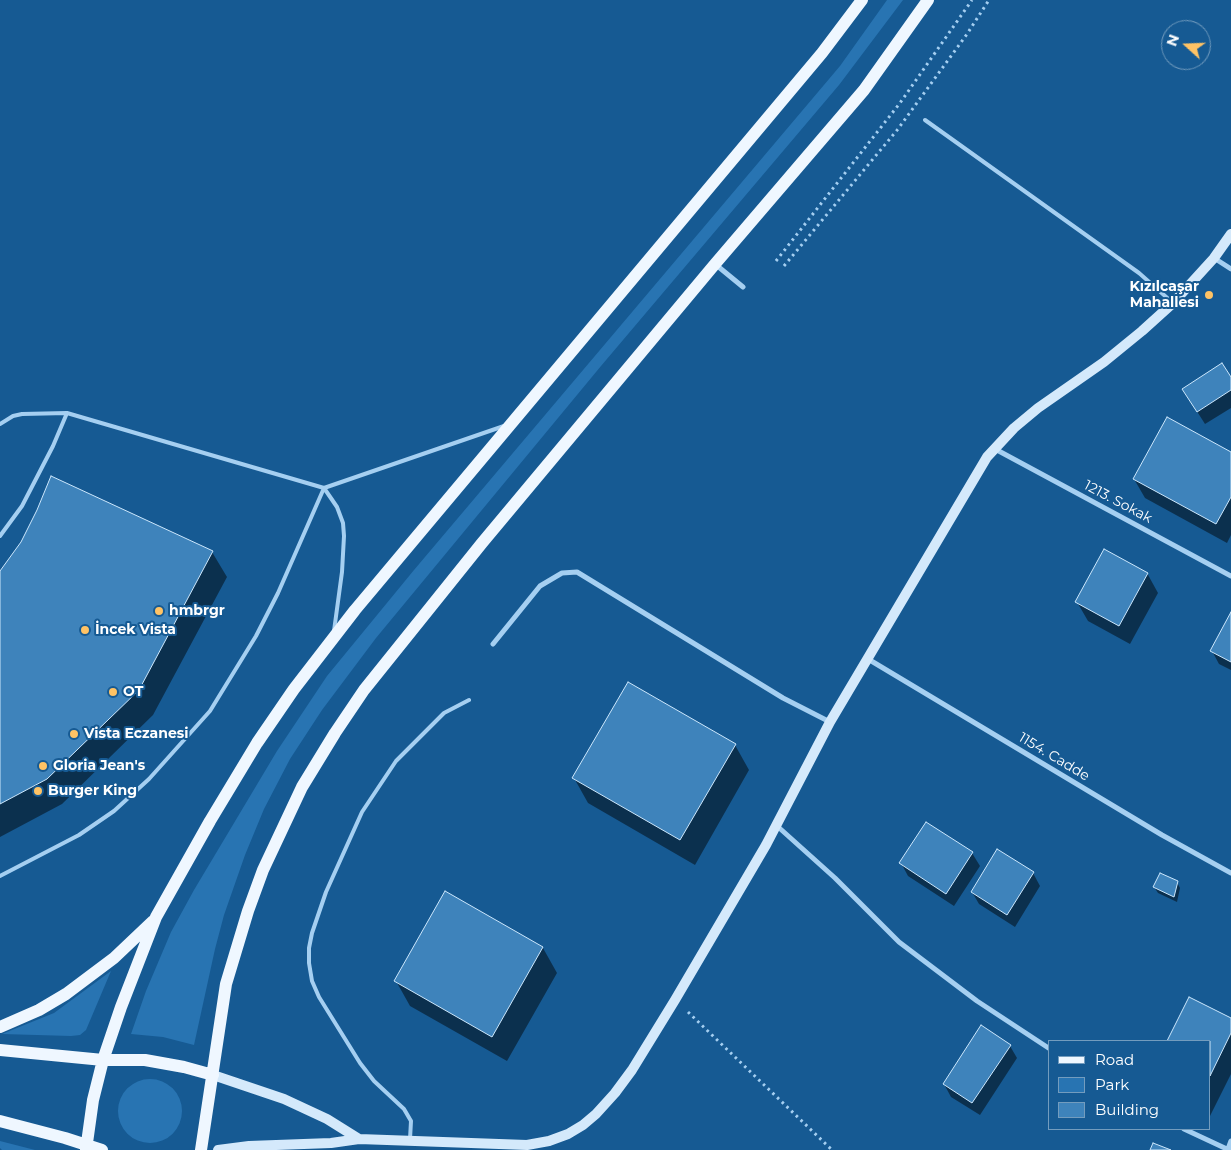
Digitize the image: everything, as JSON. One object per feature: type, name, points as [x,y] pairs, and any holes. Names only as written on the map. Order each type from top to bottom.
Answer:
[{"type":"main road","points":[[86,1147],[93,1100],[103,1060],[121,1007],[156,917],[210,821],[258,743],[333,636],[822,53],[862,0]]},
{"type":"main road","points":[[201,1150],[226,984],[248,911],[263,870],[302,787],[335,733],[364,690],[417,623],[715,264],[864,90],[928,0]]},
{"type":"main road","points":[[218,1150],[249,1146],[331,1143],[359,1139],[527,1145],[549,1141],[568,1134],[596,1114],[632,1070],[675,1000],[776,826],[830,722],[987,457],[1014,428],[1038,408],[1104,362],[1142,332],[1214,258],[1231,234]]},
{"type":"main road","points":[[0,1027],[39,1010],[66,994],[114,958],[156,917]]},
{"type":"main road","points":[[0,1050],[103,1060],[135,1060],[166,1063],[213,1075],[284,1099],[328,1119],[359,1139]]},
{"type":"main road","points":[[0,1121],[102,1150]]},
{"type":"street","points":[[1214,258],[1231,269]]},
{"type":"street","points":[[715,264],[743,287]]},
{"type":"street","name":"1213. Sokak","points":[[994,449],[1231,576]]},
{"type":"street","points":[[493,644],[540,586],[562,574],[577,572],[783,698],[830,722]]},
{"type":"street","name":"1154. Cadde","points":[[868,658],[1162,836],[1231,873]]},
{"type":"street","points":[[776,826],[835,878],[899,942],[978,1001],[1048,1048]]},
{"type":"street","points":[[1186,1130],[1228,1150],[1231,1141]]},
{"type":"lane","points":[[925,120],[1139,273],[1172,303]]},
{"type":"lane","points":[[0,424],[13,416],[22,414],[67,413],[324,488],[509,424]]},
{"type":"lane","points":[[0,536],[22,506],[54,446],[67,413]]},
{"type":"lane","points":[[324,488],[336,507],[342,523],[344,536],[342,572],[333,636]]},
{"type":"lane","points":[[0,876],[78,835],[114,810],[149,779],[210,711],[256,636],[278,593],[324,488]]},
{"type":"lane","points":[[410,1141],[411,1121],[404,1109],[374,1081],[360,1063],[319,997],[312,981],[309,948],[326,892],[362,812],[396,761],[444,713],[469,700]]},
{"type":"path","points":[[776,261],[900,103],[972,0]]},
{"type":"path","points":[[784,266],[898,129],[990,0]]},
{"type":"path","points":[[675,1000],[832,1150]]},
{"type":"green space","points":[[887,0],[903,0],[839,85],[601,366],[376,638],[322,710],[290,759],[264,809],[245,855],[224,915],[194,1045],[163,1037],[131,1034],[146,991],[171,932],[277,751],[327,676],[414,570],[840,66]]},
{"type":"green space","points":[[111,971],[86,1030],[80,1035],[2,1034],[54,1013]]},
{"type":"green space","points":[[150,1079],[168,1085],[176,1093],[182,1111],[176,1129],[168,1137],[150,1143],[132,1137],[124,1129],[118,1111],[124,1093],[132,1085]]},
{"type":"green space","points":[[0,1141],[35,1150],[2,1150],[0,1148]]},
{"type":"building","points":[[1222,363],[1231,377],[1231,390],[1197,412],[1182,389]]},
{"type":"building","points":[[1167,417],[1231,452],[1231,497],[1216,524],[1133,479]]},
{"type":"building","name":"İncek Vista","points":[[51,476],[213,551],[139,690],[47,779],[0,804],[0,571],[21,542]]},
{"type":"building","points":[[1104,549],[1148,573],[1119,626],[1075,602]]},
{"type":"building","points":[[1231,612],[1231,662],[1210,651]]},
{"type":"building","points":[[628,682],[736,744],[680,840],[572,778]]},
{"type":"building","points":[[926,822],[973,852],[946,894],[899,863]]},
{"type":"building","points":[[997,849],[1034,872],[1007,915],[971,892]]},
{"type":"building","points":[[1160,873],[1178,881],[1174,897],[1153,887]]},
{"type":"building","points":[[445,891],[543,947],[492,1037],[394,981]]},
{"type":"building","points":[[1189,997],[1231,1018],[1231,1033],[1211,1074],[1211,1040],[1168,1040]]},
{"type":"building","points":[[981,1025],[1011,1045],[972,1103],[943,1084]]},
{"type":"building","points":[[1153,1143],[1171,1150],[1150,1150]]},
{"type":"place","name":"Kızılcaşar Mahallesi","points":[[1209,295]]},
{"type":"place","name":"hmbrgr","points":[[159,611]]},
{"type":"place","name":"İncek Vista","points":[[85,630]]},
{"type":"place","name":"OT","points":[[113,692]]},
{"type":"place","name":"Vista Eczanesi","points":[[74,734]]},
{"type":"place","name":"Gloria Jean's","points":[[43,766]]},
{"type":"place","name":"Burger King","points":[[38,791]]}]
